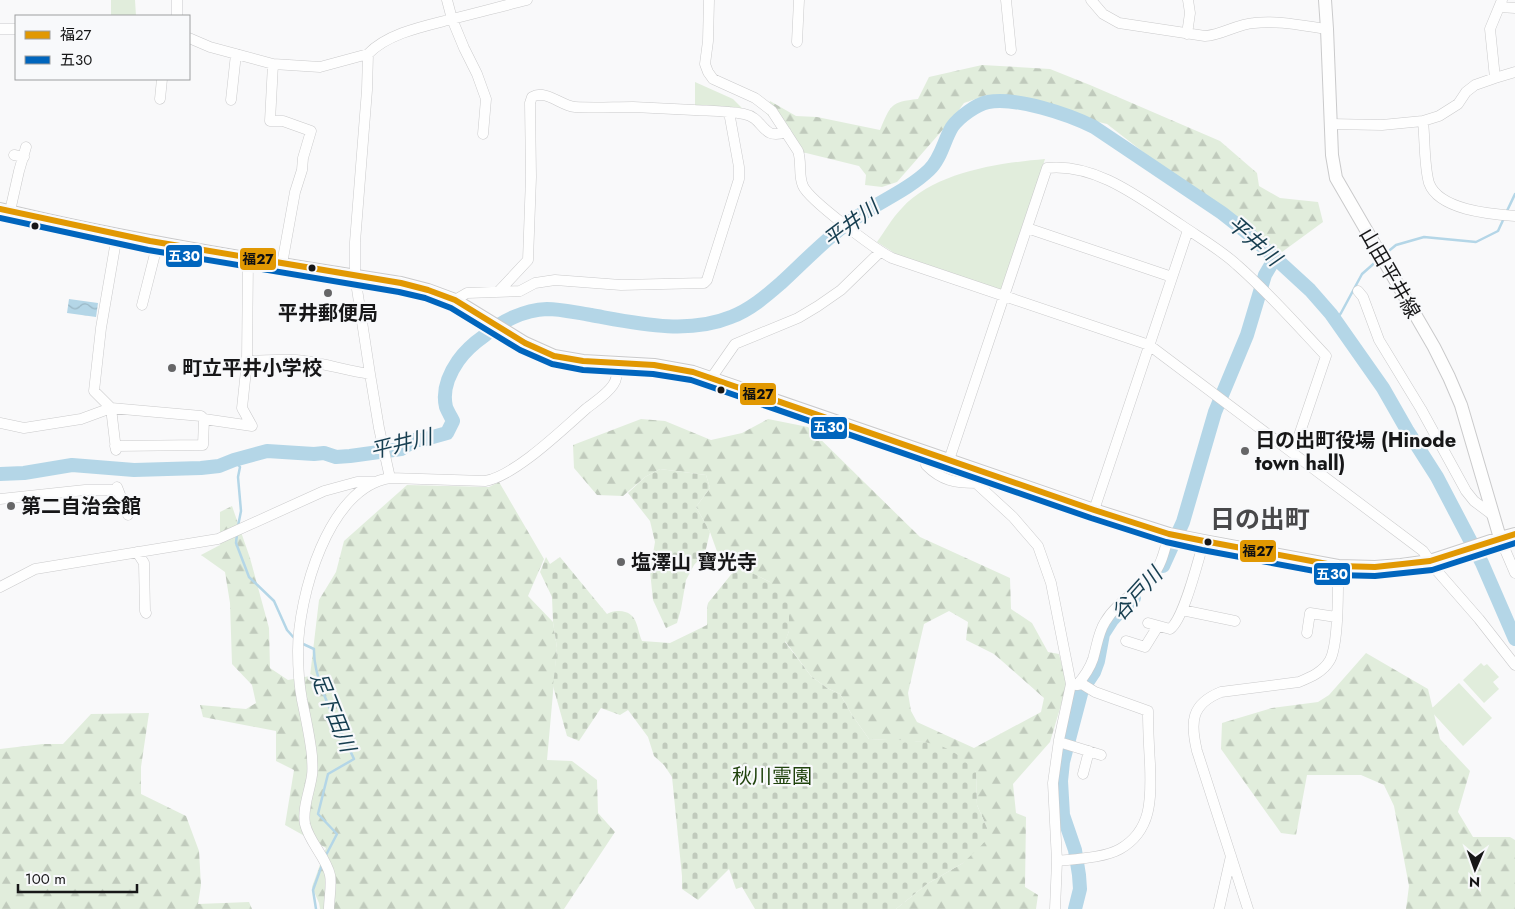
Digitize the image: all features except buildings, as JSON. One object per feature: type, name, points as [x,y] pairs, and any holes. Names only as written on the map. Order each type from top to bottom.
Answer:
[{"type":"main road","name":"山田平井線","points":[[1325,0],[1330,124],[1336,178],[1434,347],[1449,377],[1461,405],[1494,516],[1496,539]]},
{"type":"main road","points":[[5,210],[117,235],[420,288],[455,300],[539,350],[554,356],[583,361],[672,368],[712,377],[928,452],[949,460],[980,477],[1169,534],[1338,566],[1375,567],[1430,561],[1515,533]]},
{"type":"street","points":[[176,15],[177,0]]},
{"type":"street","points":[[447,0],[452,19],[464,48],[478,74],[486,99],[483,134]]},
{"type":"street","points":[[190,38],[210,47],[273,64],[320,67],[368,54],[374,48],[401,34],[527,0]]},
{"type":"street","points":[[709,0],[708,41],[705,64],[708,72],[713,79],[755,98],[772,112],[798,151],[803,187],[825,209],[877,250],[892,258],[1149,345],[1423,551],[1515,665]]},
{"type":"street","points":[[797,42],[799,0]]},
{"type":"street","points":[[1006,0],[1011,50]]},
{"type":"street","points":[[1091,0],[1103,14],[1119,23],[1188,34],[1212,36],[1244,24],[1254,23],[1327,29]]},
{"type":"street","points":[[1188,0],[1190,13],[1188,34]]},
{"type":"street","points":[[1496,78],[1490,29],[1501,4],[1515,8]]},
{"type":"street","points":[[0,29],[15,29]]},
{"type":"street","points":[[231,100],[236,54]]},
{"type":"street","points":[[368,54],[355,276],[379,428],[390,478]]},
{"type":"street","points":[[273,64],[270,120],[283,121],[311,131],[302,158],[302,170],[295,192],[282,264]]},
{"type":"street","points":[[1330,124],[1382,125],[1423,121],[1439,116],[1458,104],[1466,92],[1475,85],[1515,72]]},
{"type":"street","points":[[160,99],[162,80]]},
{"type":"street","points":[[499,291],[528,260],[531,177],[530,103],[532,97],[538,94],[543,95],[572,107],[635,107],[729,112],[749,115],[755,118],[772,135],[786,132]]},
{"type":"street","points":[[455,300],[467,293],[520,290],[535,283],[555,280],[621,285],[704,283],[707,280],[738,179],[739,167],[729,112]]},
{"type":"street","points":[[1423,121],[1427,171],[1430,184],[1439,197],[1446,202],[1483,212],[1514,216]]},
{"type":"street","points":[[5,210],[19,171],[21,153]]},
{"type":"street","points":[[949,460],[1047,168],[1056,167],[1071,168],[1110,180],[1237,264],[1326,356],[1293,453]]},
{"type":"street","points":[[1027,228],[1172,277]]},
{"type":"street","points":[[1094,510],[1188,230]]},
{"type":"street","points":[[117,235],[101,328],[94,391],[111,408],[115,448],[203,445],[204,419]]},
{"type":"street","points":[[142,305],[158,242]]},
{"type":"street","points":[[712,377],[735,344],[798,318],[818,306],[841,290],[877,250]]},
{"type":"street","points":[[0,423],[24,428],[81,419],[111,408],[201,416],[204,419],[252,426],[242,408],[247,361],[248,259]]},
{"type":"street","points":[[1359,293],[1379,340],[1421,409],[1466,491],[1474,501],[1494,516]]},
{"type":"street","points":[[247,361],[304,361],[370,374]]},
{"type":"street","points":[[329,909],[330,875],[310,838],[305,824],[304,814],[312,774],[298,648],[304,604],[313,568],[327,534],[352,500],[366,487],[375,482],[390,478],[485,481],[506,474],[559,433],[612,387],[617,376],[617,363]]},
{"type":"street","points":[[928,452],[926,465],[934,474],[946,480],[961,483],[980,477],[1038,546],[1051,583],[1074,684],[1066,744],[1053,783],[1057,861],[1055,909]]},
{"type":"street","points":[[0,587],[35,568],[218,539],[324,491],[357,482],[375,482]]},
{"type":"street","points":[[0,499],[85,490],[117,489],[128,514]]},
{"type":"street","points":[[1074,684],[1085,675],[1093,659],[1098,636],[1105,621],[1152,576],[1158,567],[1169,534]]},
{"type":"street","points":[[1496,539],[1515,572]]},
{"type":"street","points":[[1126,641],[1145,647],[1153,624],[1170,629],[1174,626],[1182,610],[1204,541]]},
{"type":"street","points":[[137,552],[144,563],[146,613]]},
{"type":"street","points":[[1248,909],[1194,740],[1192,727],[1194,718],[1197,709],[1211,696],[1221,692],[1299,682],[1319,672],[1331,658],[1335,644],[1338,566]]},
{"type":"street","points":[[1182,610],[1235,621]]},
{"type":"street","points":[[1307,633],[1310,613],[1336,617]]},
{"type":"street","points":[[1057,861],[1104,854],[1120,849],[1136,836],[1146,820],[1150,803],[1148,711],[1095,692],[1082,684],[1074,684]]},
{"type":"street","points":[[1066,744],[1101,754]]},
{"type":"street","points":[[1083,774],[1089,751]]},
{"type":"street","points":[[1219,909],[1231,855]]},
{"type":"green space","points":[[111,0],[135,0],[136,15],[111,15]]},
{"type":"green space","points":[[982,65],[1050,69],[1220,141],[1257,173],[1259,186],[1280,198],[1318,202],[1323,222],[1282,252],[1178,179],[1107,124],[987,95],[964,103],[897,182],[882,187],[865,185],[866,175],[859,166],[802,152],[766,113],[770,101],[796,116],[817,117],[880,130],[889,110],[902,102],[918,99],[929,77]]},
{"type":"green space","points":[[695,82],[733,99],[742,108],[695,106]]},
{"type":"green space","points":[[1045,159],[1002,290],[899,256],[877,242],[902,208],[932,186],[950,178],[988,167]]},
{"type":"green space","points":[[641,419],[665,421],[711,440],[742,433],[768,419],[808,427],[920,537],[1010,578],[1011,609],[1032,623],[1048,652],[1059,654],[1067,685],[1050,742],[1013,784],[1016,813],[1026,817],[1025,887],[1038,895],[1036,909],[896,909],[927,884],[963,863],[987,828],[977,805],[976,772],[924,742],[869,739],[840,694],[827,688],[811,676],[785,641],[789,631],[770,582],[719,557],[710,532],[696,507],[710,488],[706,475],[660,469],[645,477],[623,496],[597,495],[574,468],[573,445]],"holes":[[[949,611],[968,622],[966,640],[994,654],[1044,698],[1041,712],[974,748],[917,722],[911,711],[908,693],[924,624]]]},
{"type":"green space","points":[[660,469],[706,475],[710,488],[696,507],[710,532],[705,553],[694,565],[686,580],[677,623],[666,628],[653,600],[650,571],[655,542],[650,521],[628,493],[645,477]]},
{"type":"green space","points":[[499,482],[544,559],[528,596],[553,622],[557,648],[547,760],[572,761],[597,780],[598,813],[615,832],[564,909],[320,909],[312,887],[326,848],[285,825],[294,770],[276,761],[276,731],[203,717],[200,705],[246,709],[256,703],[252,685],[232,664],[230,603],[225,572],[201,555],[220,545],[220,512],[232,506],[250,558],[269,628],[270,668],[288,680],[310,676],[319,600],[336,572],[344,541],[407,485],[489,487]]},
{"type":"green space","name":"秋川霊園","points":[[546,557],[550,564],[560,557],[607,614],[619,611],[630,614],[635,621],[642,641],[670,643],[707,625],[708,603],[738,566],[770,582],[789,603],[789,631],[785,642],[811,676],[827,688],[840,694],[869,739],[916,741],[939,746],[959,756],[976,772],[977,805],[987,828],[988,839],[963,863],[927,884],[896,909],[755,909],[742,887],[736,889],[729,869],[698,900],[682,889],[672,777],[664,765],[654,756],[648,737],[628,710],[620,715],[601,708],[579,741],[567,736],[553,686],[557,648],[552,597],[540,572]]},
{"type":"green space","points":[[1366,653],[1428,689],[1440,739],[1470,771],[1458,812],[1473,837],[1510,837],[1515,840],[1515,909],[1406,909],[1409,886],[1394,806],[1384,785],[1361,775],[1307,775],[1296,835],[1281,833],[1221,749],[1222,723],[1272,708],[1318,702],[1329,695]]},
{"type":"green space","points":[[1481,663],[1484,666],[1487,664],[1499,677],[1493,682],[1499,689],[1484,703],[1463,680]]},
{"type":"green space","points":[[1459,683],[1492,718],[1463,746],[1430,710]]},
{"type":"green space","points":[[149,713],[141,767],[141,794],[186,816],[199,851],[201,885],[198,904],[249,902],[252,909],[0,909],[0,749],[43,744],[63,744],[91,714]]},
{"type":"water","points":[[69,299],[98,303],[96,317],[67,313]]},
{"type":"waterway","name":"平井川","points":[[0,474],[24,473],[72,465],[134,470],[201,468],[219,466],[267,451],[324,453],[336,457],[350,456],[401,449],[415,440],[447,433],[453,421],[446,407],[445,394],[447,382],[452,371],[470,347],[505,321],[521,314],[547,309],[564,310],[661,326],[697,325],[714,322],[738,314],[770,293],[842,227],[901,191],[929,170],[937,160],[952,127],[964,115],[979,105],[988,102],[1013,102],[1057,112],[1094,127],[1222,213],[1250,235],[1310,290],[1331,314],[1383,388],[1437,477],[1482,563],[1515,639]]},
{"type":"waterway","points":[[1506,213],[1515,194]]},
{"type":"waterway","points":[[1385,254],[1396,245],[1424,237],[1476,242],[1498,231],[1504,218]]},
{"type":"waterway","name":"谷戸川","points":[[1163,566],[1183,522],[1215,412],[1247,335],[1265,275],[1275,258]]},
{"type":"waterway","points":[[1336,320],[1362,274],[1379,259]]},
{"type":"waterway","name":"足下田川","points":[[234,460],[240,467],[238,477],[241,511],[238,526]]},
{"type":"waterway","name":"足下田川","points":[[237,534],[236,543],[249,577],[274,601],[287,630],[295,639]]},
{"type":"waterway","name":"谷戸川","points":[[1075,909],[1080,889],[1079,875],[1075,850],[1063,815],[1061,781],[1063,762],[1082,690],[1094,672],[1103,634],[1112,620],[1134,598]]},
{"type":"waterway","name":"足下田川","points":[[301,643],[314,649],[315,662],[323,691],[354,759],[328,774],[318,814],[337,834],[325,857]]},
{"type":"waterway","name":"足下田川","points":[[316,909],[313,890],[322,865]]},
{"type":"transit line","name":"福27","points":[[0,209],[150,241],[401,283],[428,290],[455,300],[525,343],[554,356],[583,361],[654,365],[693,372],[1169,534],[1338,566],[1375,567],[1430,561],[1515,534]]},
{"type":"transit line","name":"五30","points":[[0,218],[148,250],[425,298],[451,308],[520,350],[552,364],[583,370],[653,374],[691,380],[1091,518],[1166,542],[1202,550],[1336,575],[1375,576],[1432,570],[1515,543]]},
{"type":"place","name":"平井郵便局","points":[[328,293]]},
{"type":"place","name":"町立平井小学校","points":[[172,368]]},
{"type":"place","name":"日の出町役場 (Hinode town hall)","points":[[1245,451]]},
{"type":"place","name":"第二自治会館","points":[[11,506]]},
{"type":"place","name":"塩澤山 寶光寺","points":[[621,562]]},
{"type":"district","name":"日の出町","points":[[1260,519]]}]
